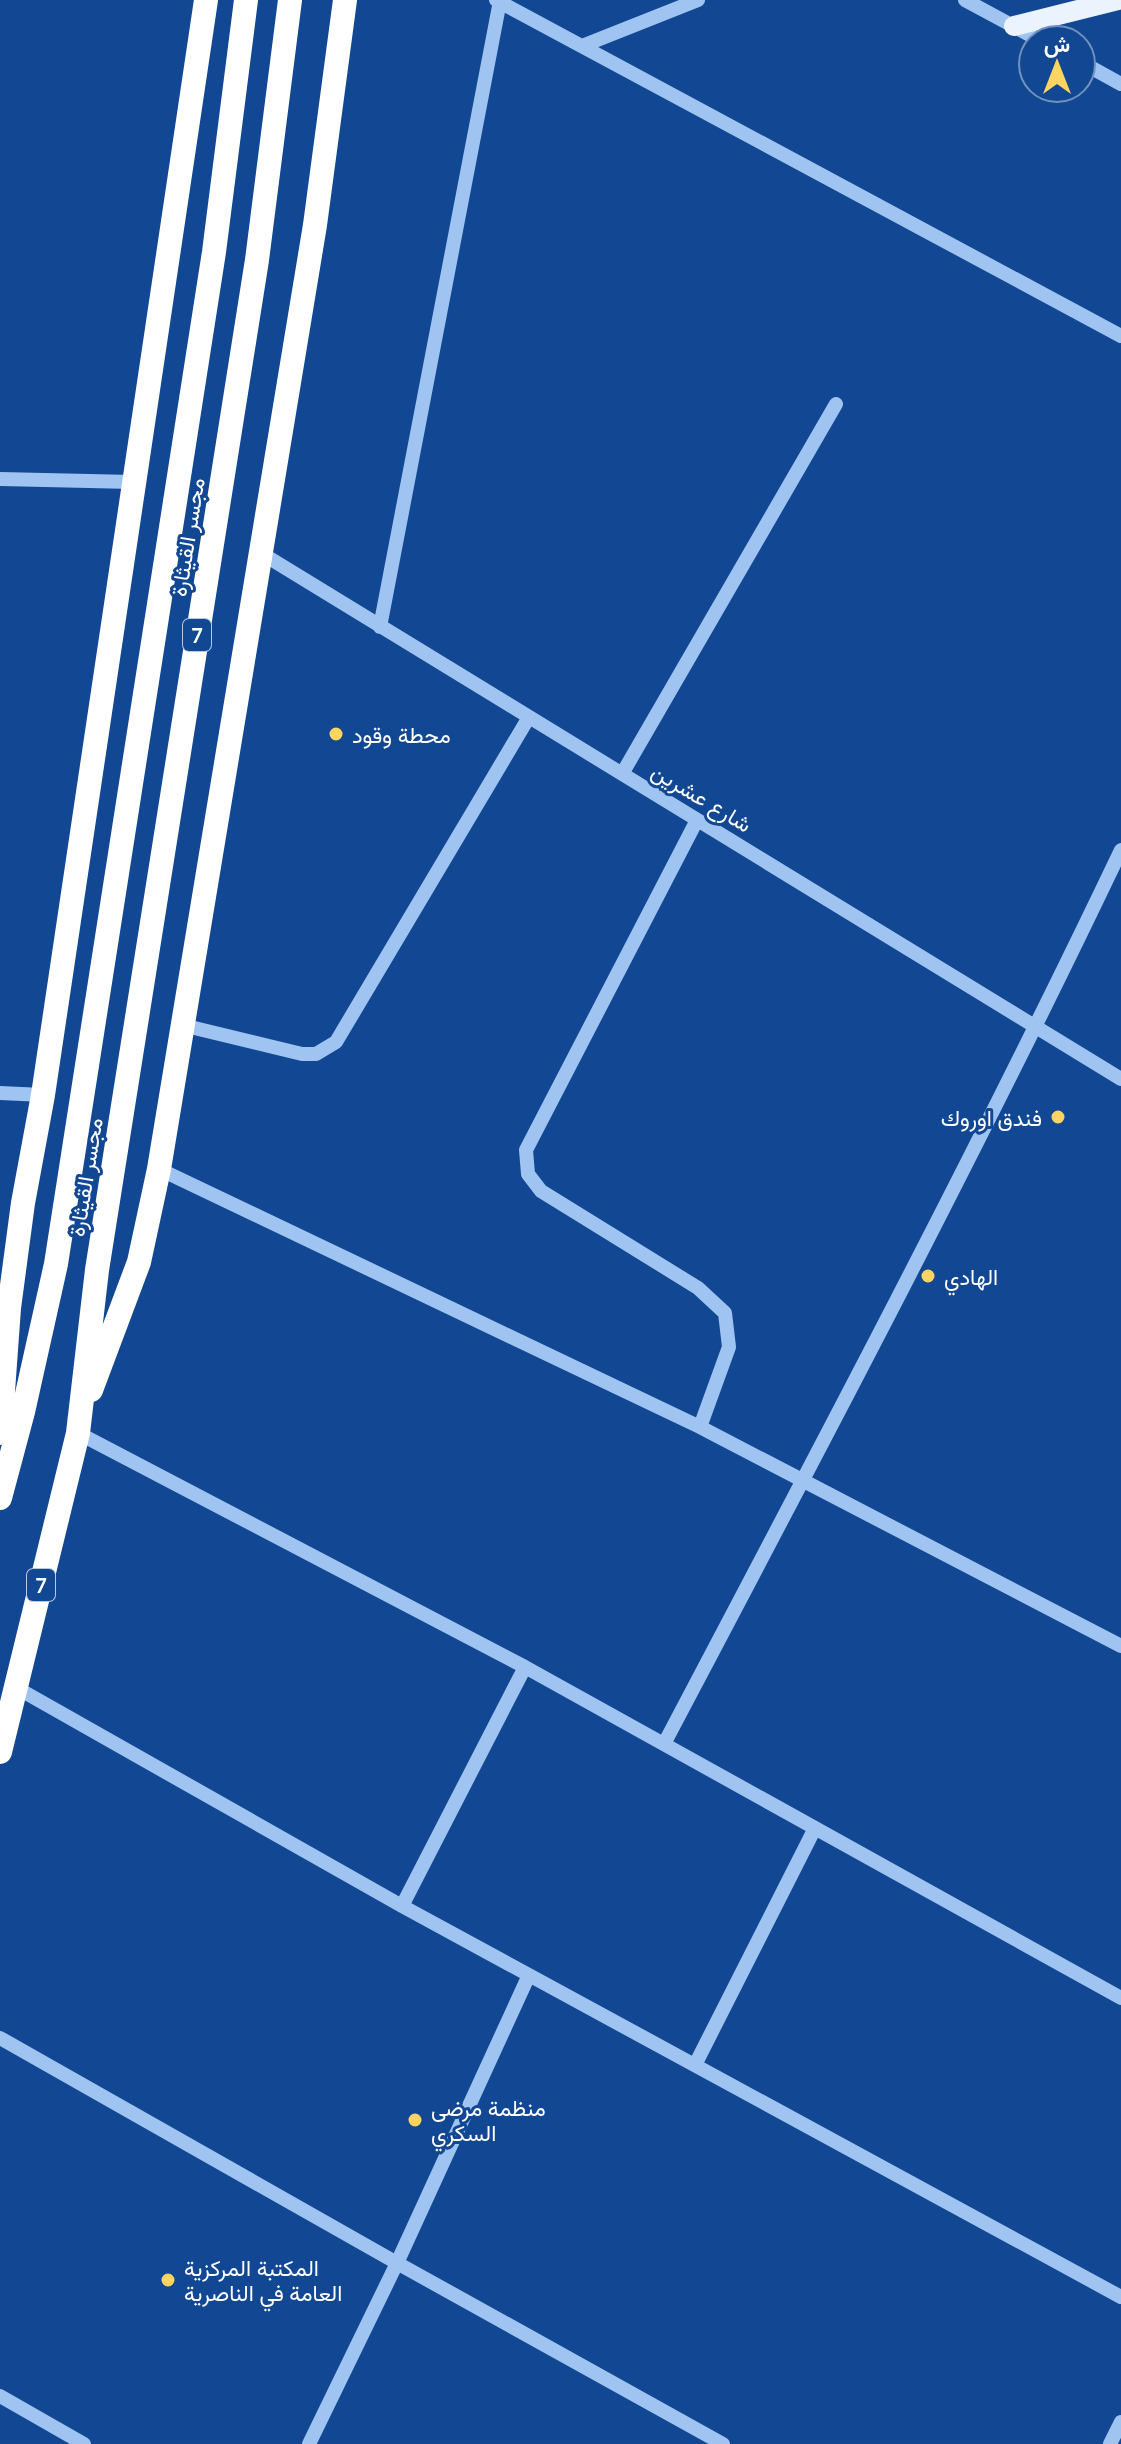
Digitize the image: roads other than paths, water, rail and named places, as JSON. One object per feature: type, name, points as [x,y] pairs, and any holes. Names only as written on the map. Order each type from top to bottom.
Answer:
[{"type":"highway","points":[[0,1433],[9,1308],[23,1203],[43,1095],[206,0]]},
{"type":"highway","name":"مجسر القيثارة","points":[[0,1498],[56,1264],[214,252],[246,0]]},
{"type":"highway","name":"مجسر القيثارة","points":[[79,1426],[97,1270],[255,276],[290,0]]},
{"type":"highway","points":[[79,1426],[139,1262],[159,1169],[315,225],[345,0]]},
{"type":"highway","name":"7","points":[[0,1752],[79,1426]]},
{"type":"main road","points":[[1014,26],[1118,0]]},
{"type":"street","points":[[582,46],[698,0]]},
{"type":"street","points":[[965,0],[1017,28]]},
{"type":"street","points":[[380,627],[498,1],[1121,336]]},
{"type":"street","points":[[1097,71],[1121,84]]},
{"type":"street","points":[[622,774],[836,404]]},
{"type":"street","points":[[0,479],[133,482]]},
{"type":"street","name":"شارع عشرين","points":[[261,553],[1121,1079]]},
{"type":"street","points":[[182,1025],[302,1054],[316,1054],[336,1042],[529,717]]},
{"type":"street","points":[[697,820],[526,1150],[528,1174],[541,1191],[698,1288],[725,1313],[729,1347],[700,1427]]},
{"type":"street","points":[[664,1744],[1036,1027],[1121,850]]},
{"type":"street","points":[[0,1093],[43,1095]]},
{"type":"street","points":[[159,1169],[700,1427],[1121,1646]]},
{"type":"street","points":[[79,1426],[525,1667],[1121,1998]]},
{"type":"street","points":[[402,1906],[525,1667]]},
{"type":"street","points":[[17,1688],[402,1906],[1121,2297]]},
{"type":"street","points":[[695,2065],[815,1828]]},
{"type":"street","points":[[309,2444],[397,2263],[529,1975]]},
{"type":"street","points":[[0,2038],[723,2444]]},
{"type":"street","points":[[0,2396],[84,2444]]},
{"type":"street","points":[[1110,2444],[1121,2422]]},
{"type":"place","name":"محطة وقود","points":[[336,734]]},
{"type":"place","name":"فندق اوروك","points":[[1058,1117]]},
{"type":"place","name":"الهادي","points":[[928,1276]]},
{"type":"place","name":"منظمة مرضى السكري","points":[[415,2120]]},
{"type":"place","name":"المكتبة المركزية العامة في الناصرية","points":[[168,2280]]}]
